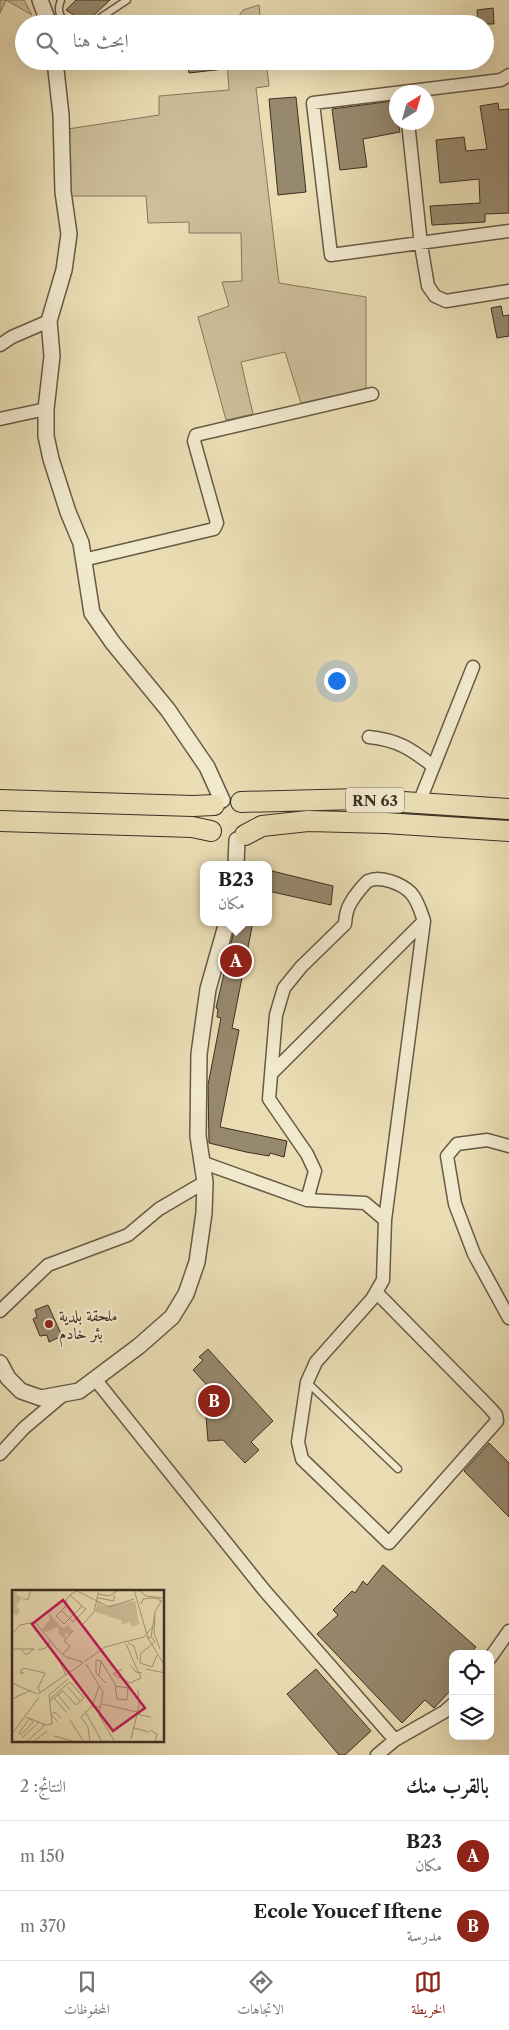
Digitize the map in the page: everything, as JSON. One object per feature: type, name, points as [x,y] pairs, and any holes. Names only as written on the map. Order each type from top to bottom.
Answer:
[{"type":"highway","name":"RN 63","points":[[0,800],[193,806],[226,802],[358,799],[509,809]]},
{"type":"highway","points":[[226,802],[248,809],[251,818],[250,827],[241,838],[227,842],[218,838],[211,831],[208,822],[209,813],[226,802]]},
{"type":"highway","points":[[0,821],[192,827],[211,831]]},
{"type":"highway","name":"RN 63","points":[[241,838],[262,826],[308,821],[384,823],[509,831]]},
{"type":"street","points":[[41,1],[46,15]]},
{"type":"street","points":[[56,70],[61,115],[63,192],[69,234],[64,270],[50,321],[52,356],[46,408],[46,436],[51,459],[68,512],[81,543],[92,613],[168,710],[207,766],[226,802]]},
{"type":"street","points":[[434,88],[501,80],[509,75]]},
{"type":"street","points":[[389,93],[313,103],[332,256],[421,245],[509,231]]},
{"type":"street","points":[[409,130],[421,245],[428,286],[435,296],[446,301],[509,291]]},
{"type":"street","points":[[0,344],[50,321]]},
{"type":"street","points":[[83,560],[214,529],[217,523],[194,441],[196,435],[372,394]]},
{"type":"street","points":[[0,419],[46,408]]},
{"type":"street","points":[[419,803],[473,667]]},
{"type":"street","points":[[370,737],[386,739],[406,746],[433,766]]},
{"type":"street","points":[[237,861],[241,838]]},
{"type":"street","points":[[307,1200],[315,1171],[307,1154],[270,1099],[276,1015],[284,988],[301,967],[345,924],[346,909],[368,882],[381,879],[394,883],[411,893],[419,906],[424,921],[384,1220],[383,1280],[377,1293],[316,1362],[307,1382],[298,1442],[302,1460],[389,1543],[496,1421],[496,1415],[377,1293]]},
{"type":"street","points":[[271,1074],[424,921]]},
{"type":"street","points":[[0,1363],[8,1378],[21,1391],[41,1398],[79,1391],[139,1346],[172,1316],[186,1294],[197,1262],[204,1213],[205,1182],[198,1136],[199,1054],[208,989],[226,926]]},
{"type":"street","points":[[509,1146],[487,1140],[457,1144],[447,1156],[458,1212],[474,1254],[509,1318]]},
{"type":"street","points":[[201,1162],[307,1200],[365,1203],[384,1220]]},
{"type":"street","points":[[0,1312],[48,1265],[128,1235],[159,1209],[205,1182]]},
{"type":"street","points":[[96,1379],[264,1590],[395,1740]]},
{"type":"street","points":[[0,1454],[24,1428],[63,1395]]},
{"type":"street","points":[[494,1652],[509,1631]]},
{"type":"street","points":[[377,1755],[395,1740],[449,1708]]},
{"type":"lane","points":[[60,15],[58,8],[61,0]]},
{"type":"lane","points":[[104,15],[127,0]]},
{"type":"lane","points":[[307,1382],[398,1469]]},
{"type":"shaded area","points":[[0,0],[6,0],[0,13]]},
{"type":"shaded area","points":[[6,0],[24,0],[32,15]]},
{"type":"shaded area","points":[[259,5],[260,15],[239,15],[243,10]]},
{"type":"shaded area","points":[[228,70],[267,70],[269,86],[256,88],[279,283],[366,297],[366,389],[301,403],[285,352],[241,362],[253,414],[226,420],[198,317],[229,306],[222,282],[242,281],[241,233],[189,233],[189,222],[148,223],[146,196],[71,196],[68,129],[159,115],[159,96],[229,90]]},
{"type":"building","points":[[76,0],[110,0],[94,15],[74,15],[66,10]]},
{"type":"building","points":[[493,8],[493,15],[477,15],[477,10]]},
{"type":"building","points":[[188,70],[215,70],[189,73]]},
{"type":"building","points":[[296,97],[306,192],[278,195],[269,99]]},
{"type":"building","points":[[389,102],[389,130],[400,130],[400,132],[363,139],[367,167],[340,170],[332,109]]},
{"type":"building","points":[[498,103],[499,110],[509,109],[509,213],[485,214],[485,222],[432,225],[430,206],[480,203],[479,179],[440,183],[436,140],[464,137],[466,151],[487,149],[480,106]]},
{"type":"building","points":[[501,306],[503,316],[509,315],[509,336],[497,338],[491,308]]},
{"type":"building","points":[[272,871],[333,886],[331,905],[272,892]]},
{"type":"building","points":[[235,926],[252,926],[232,1028],[239,1030],[220,1127],[287,1141],[284,1157],[270,1153],[269,1156],[246,1152],[209,1143],[208,1085],[221,1018],[217,1017],[218,1009],[216,1008]]},
{"type":"building","points":[[48,1305],[62,1336],[49,1342],[47,1335],[40,1336],[33,1319],[37,1317],[35,1310]]},
{"type":"building","points":[[208,1349],[273,1421],[251,1442],[259,1450],[245,1463],[223,1440],[208,1441],[205,1404],[215,1394],[193,1370],[203,1360],[199,1357]]},
{"type":"building","points":[[489,1443],[509,1463],[509,1517],[464,1471]]},
{"type":"building","points":[[383,1565],[476,1647],[473,1650],[449,1650],[449,1692],[434,1708],[425,1700],[402,1723],[317,1634],[338,1615],[333,1610],[352,1591],[355,1593],[363,1581],[367,1585]]},
{"type":"building","points":[[316,1669],[371,1731],[345,1755],[339,1755],[287,1694]]},
{"type":"place","name":"B23","points":[[236,961]]},
{"type":"place","name":"ملحقة بلدية بئر خادم","points":[[49,1324]]},
{"type":"place","name":"Ecole Youcef Iftene","points":[[214,1401]]}]
